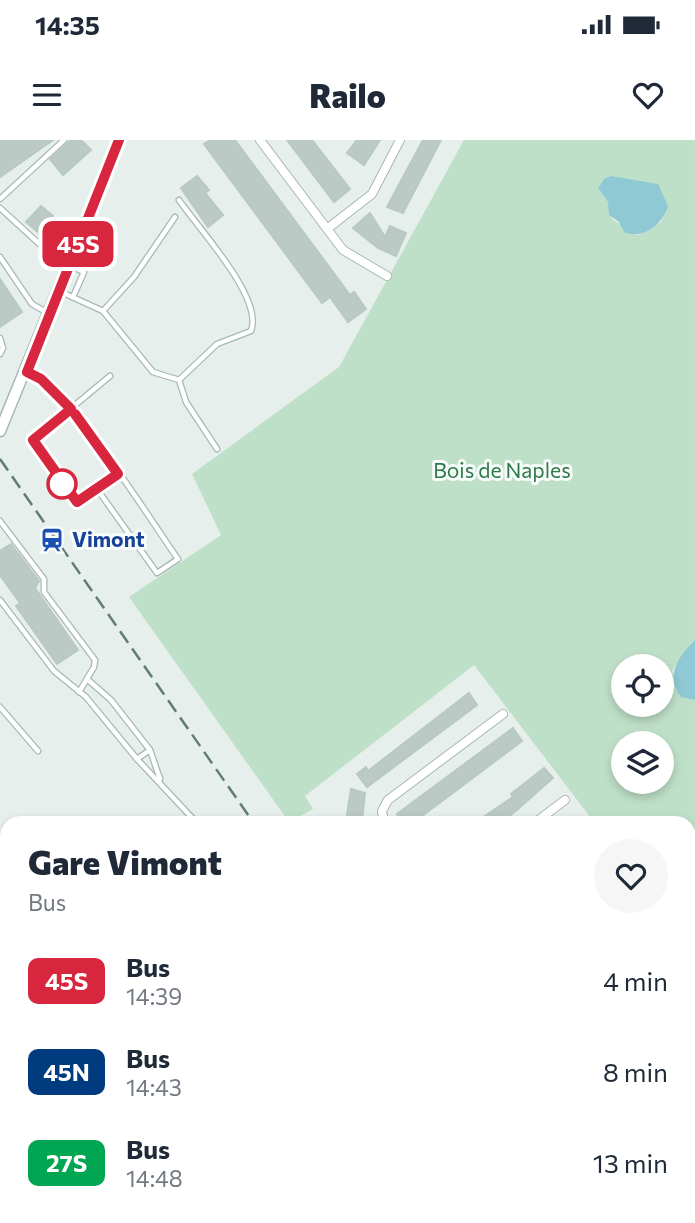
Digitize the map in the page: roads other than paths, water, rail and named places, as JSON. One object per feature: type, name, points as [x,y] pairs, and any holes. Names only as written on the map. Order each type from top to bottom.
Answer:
[{"type":"street","points":[[0,432],[27,372],[119,140]]},
{"type":"street","points":[[260,140],[351,257],[387,276]]},
{"type":"street","points":[[327,229],[372,194],[400,140]]},
{"type":"street","points":[[383,816],[382,811],[388,800],[503,714]]},
{"type":"street","points":[[544,816],[565,800]]},
{"type":"lane","points":[[0,199],[64,140]]},
{"type":"lane","points":[[179,200],[245,293],[253,325],[248,333],[217,344],[180,380]]},
{"type":"lane","points":[[0,208],[57,260],[84,272],[74,297]]},
{"type":"lane","points":[[103,311],[134,277],[175,217]]},
{"type":"lane","points":[[0,257],[32,304],[50,314]]},
{"type":"lane","points":[[59,291],[103,311],[153,372],[180,380]]},
{"type":"lane","points":[[0,338],[3,348],[0,354]]},
{"type":"lane","points":[[27,372],[41,379],[71,409],[180,558],[158,573],[97,489]]},
{"type":"lane","points":[[110,376],[33,440],[74,501],[118,474]]},
{"type":"lane","points":[[180,380],[183,396],[217,449]]},
{"type":"lane","points":[[0,521],[44,579],[44,592],[95,660],[79,692]]},
{"type":"lane","points":[[0,600],[54,671],[79,692],[137,759],[192,816]]},
{"type":"lane","points":[[87,679],[111,700],[150,750],[161,781]]},
{"type":"lane","points":[[0,707],[38,751]]},
{"type":"lane","points":[[137,759],[150,750]]},
{"type":"water","points":[[611,176],[658,184],[668,206],[662,219],[652,229],[639,234],[624,232],[619,222],[609,215],[608,202],[598,188],[604,179]]},
{"type":"water","points":[[695,640],[695,700],[681,697],[676,689],[674,674],[683,653]]},
{"type":"railway","points":[[0,459],[249,816]]},
{"type":"place","name":"Vimont","points":[[52,540]]},
{"type":"park label","name":"Bois de Naples","points":[[502,471]]}]
